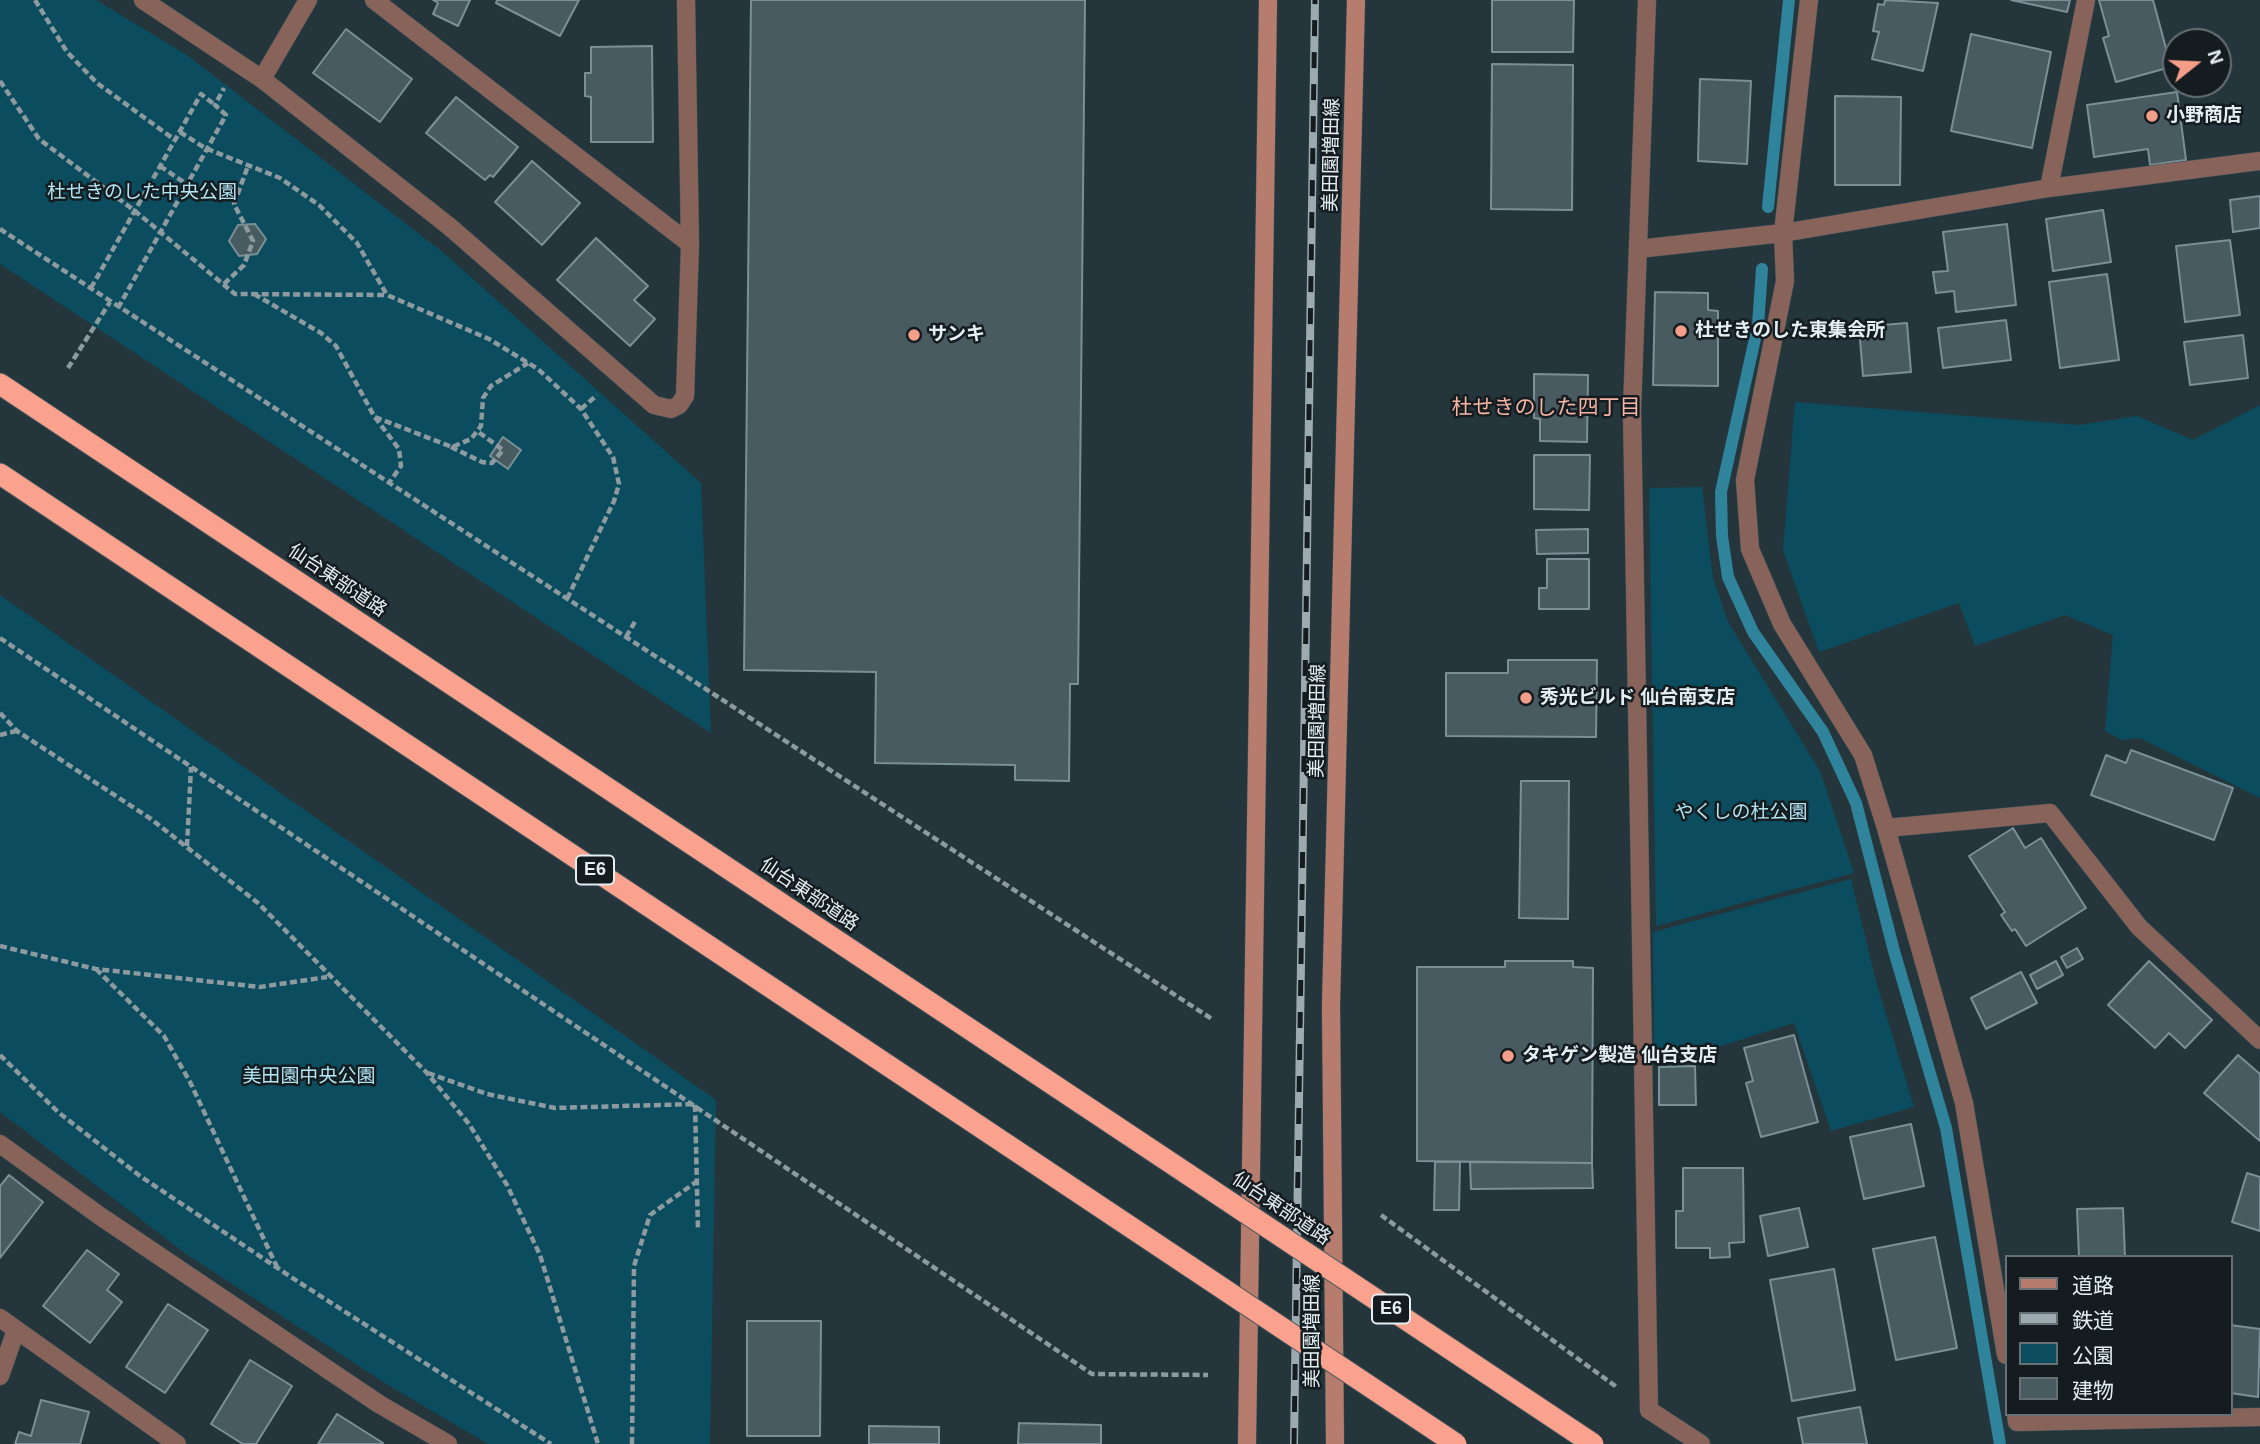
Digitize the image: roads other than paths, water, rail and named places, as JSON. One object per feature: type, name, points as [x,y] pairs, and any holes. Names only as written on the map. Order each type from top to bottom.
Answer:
[{"type":"highway","name":"仙台東部道路","points":[[0,384],[1593,1444]]},
{"type":"highway","name":"E6","points":[[0,474],[1456,1444]]},
{"type":"main road","points":[[1247,1444],[1268,0]]},
{"type":"main road","name":"美田園増田線","points":[[1335,1444],[1331,1005],[1356,0]]},
{"type":"street","points":[[143,0],[262,79],[450,227],[661,408],[679,405],[685,396],[690,244],[686,0]]},
{"type":"street","points":[[262,79],[308,0]]},
{"type":"street","points":[[373,0],[690,244]]},
{"type":"street","points":[[1647,0],[1632,410],[1649,1410],[1701,1444]]},
{"type":"street","points":[[1809,0],[1783,233],[1785,281],[1745,480],[1750,549],[1782,624],[1863,755],[1964,1102],[2004,1343]]},
{"type":"street","points":[[2049,188],[2086,0]]},
{"type":"street","points":[[1638,249],[1783,233],[2049,188],[2260,161]]},
{"type":"street","points":[[1886,828],[2050,813],[2139,927],[2260,1040]]},
{"type":"street","points":[[0,1144],[100,1216],[367,1396],[448,1444]]},
{"type":"street","points":[[0,1318],[177,1444]]},
{"type":"street","points":[[0,1376],[16,1331]]},
{"type":"street","points":[[2016,1416],[2017,1422],[2260,1417]]},
{"type":"waterway","points":[[1768,207],[1789,0]]},
{"type":"waterway","points":[[1762,269],[1758,325],[1721,492],[1722,536],[1728,577],[1753,632],[1823,732],[1856,803],[1894,951],[1946,1128],[2000,1444]]},
{"type":"railway","points":[[1294,1444],[1315,0]]},
{"type":"place","name":"小野商店","points":[[2152,116]]},
{"type":"place","name":"杜せきのした東集会所","points":[[1681,331]]},
{"type":"place","name":"サンキ","points":[[914,335]]},
{"type":"place","name":"秀光ビルド 仙台南支店","points":[[1526,698]]},
{"type":"place","name":"タキゲン製造 仙台支店","points":[[1508,1056]]},
{"type":"district","name":"杜せきのした四丁目","points":[[1546,408]]},
{"type":"park label","name":"杜せきのした中央公園","points":[[142,193]]},
{"type":"park label","name":"やくしの杜公園","points":[[1741,813]]},
{"type":"park label","name":"美田園中央公園","points":[[309,1077]]}]
